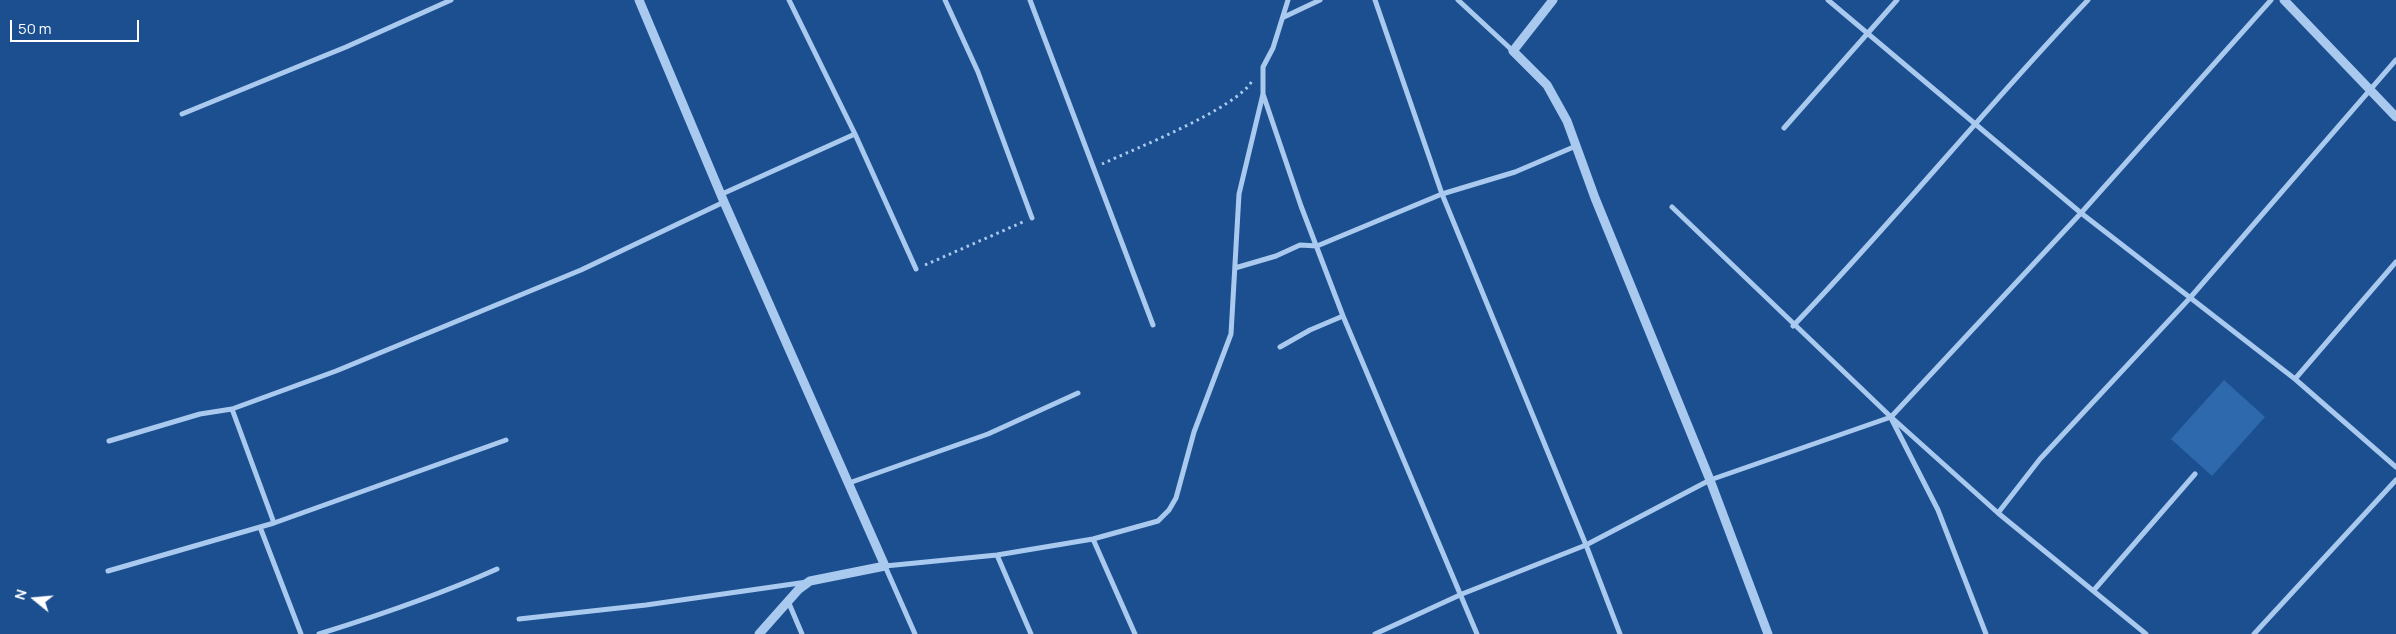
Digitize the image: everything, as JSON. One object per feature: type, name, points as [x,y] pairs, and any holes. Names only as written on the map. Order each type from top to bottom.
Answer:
[{"type":"street","points":[[182,114],[346,48],[451,0]]},
{"type":"street","points":[[639,0],[723,198],[915,634]]},
{"type":"street","points":[[789,0],[855,134],[916,269]]},
{"type":"street","points":[[945,0],[978,72],[1032,218]]},
{"type":"street","points":[[1030,0],[1153,325]]},
{"type":"street","points":[[1288,0],[1284,17],[1263,67],[1264,94],[1301,206],[1343,316],[1462,594],[1477,634]]},
{"type":"street","points":[[1284,17],[1320,0]]},
{"type":"street","points":[[1375,0],[1442,194],[1586,545],[1620,634]]},
{"type":"street","points":[[1458,0],[1547,85],[1567,121],[1710,480],[1768,634]]},
{"type":"street","points":[[1512,51],[1553,0]]},
{"type":"street","points":[[1828,0],[2081,213],[2294,379],[2396,467]]},
{"type":"street","points":[[1784,128],[1898,0]]},
{"type":"street","points":[[1793,326],[1846,271],[2088,0]]},
{"type":"street","points":[[1375,634],[1462,594],[1586,545],[1710,480],[1891,418],[2081,213],[2271,0]]},
{"type":"street","points":[[2284,0],[2396,117]]},
{"type":"street","points":[[1998,513],[2040,460],[2189,299],[2396,60]]},
{"type":"street","points":[[520,619],[646,605],[810,581],[885,566],[997,555],[1093,539],[1158,521],[1169,510],[1178,492],[1194,432],[1231,334],[1232,285],[1235,268],[1239,194],[1256,118],[1264,94]]},
{"type":"street","points":[[109,440],[200,414],[232,409],[336,371],[581,270],[855,134]]},
{"type":"street","points":[[1235,268],[1276,256],[1300,245],[1317,246],[1442,194],[1515,172],[1576,146]]},
{"type":"street","points":[[1672,207],[1793,326],[1891,418],[1998,513],[2146,634]]},
{"type":"street","points":[[2294,379],[2396,262]]},
{"type":"street","points":[[1280,348],[1310,330],[1343,316]]},
{"type":"street","points":[[849,483],[988,434],[1078,393]]},
{"type":"street","points":[[232,409],[274,523]]},
{"type":"street","points":[[1891,418],[1938,510],[1986,634]]},
{"type":"street","points":[[108,571],[274,523],[506,440]]},
{"type":"street","points":[[2094,590],[2195,474]]},
{"type":"street","points":[[2254,634],[2396,480]]},
{"type":"street","points":[[260,527],[301,634]]},
{"type":"street","points":[[1093,539],[1135,634]]},
{"type":"street","points":[[997,555],[1031,634]]},
{"type":"street","points":[[319,634],[384,614],[457,587],[498,569]]},
{"type":"street","points":[[759,634],[788,601],[810,581]]},
{"type":"street","points":[[788,601],[802,634]]},
{"type":"path","points":[[1094,168],[1210,113],[1249,85],[1263,67]]},
{"type":"path","points":[[916,269],[1032,218]]},
{"type":"shaded area","points":[[2224,380],[2265,417],[2212,476],[2171,439]]}]
